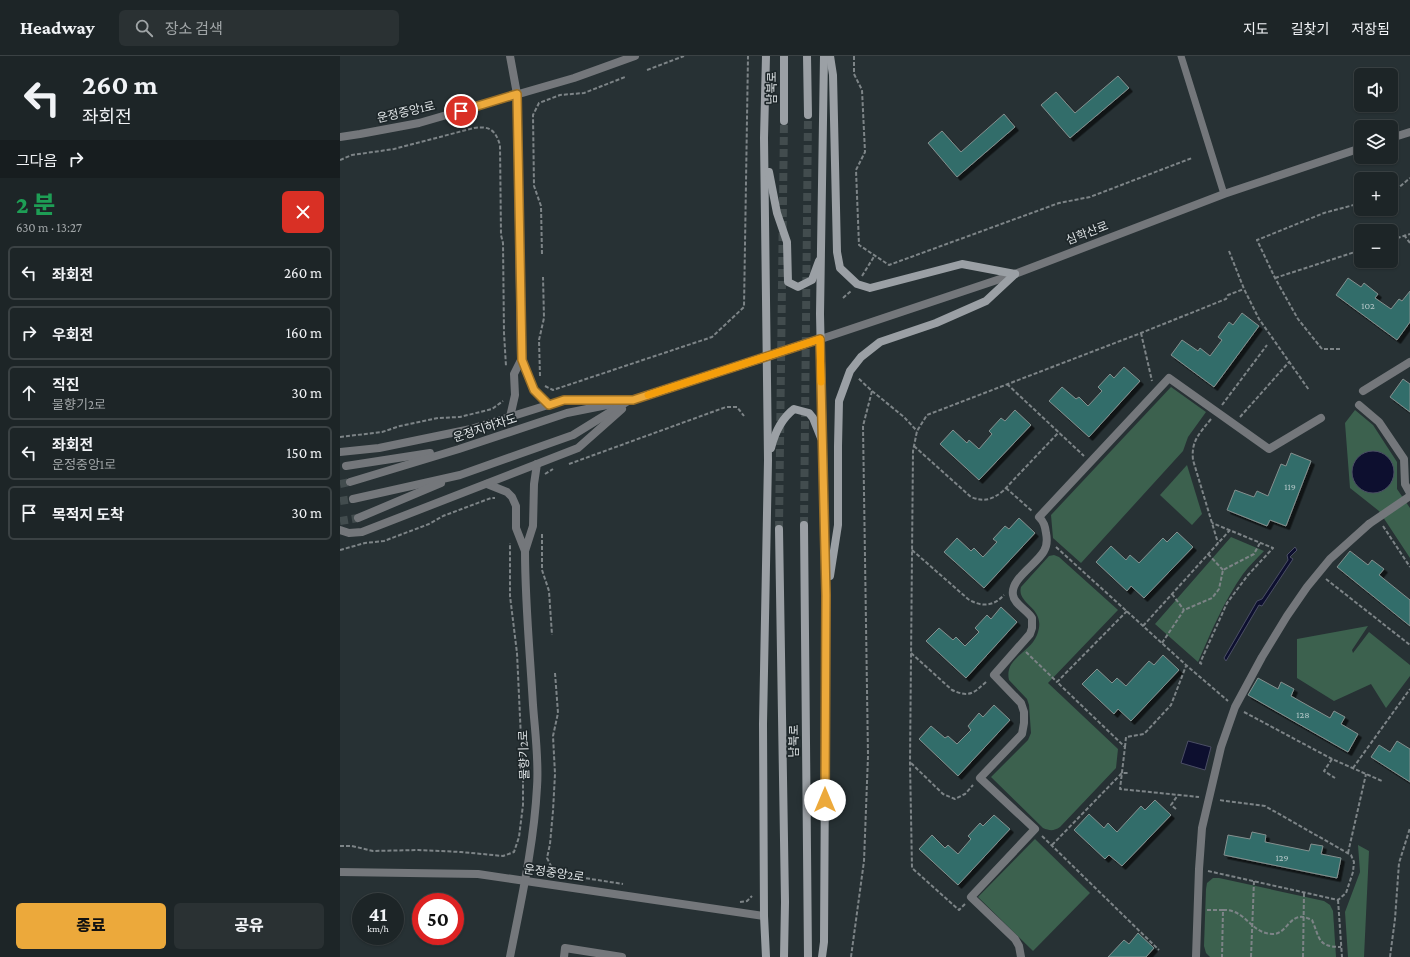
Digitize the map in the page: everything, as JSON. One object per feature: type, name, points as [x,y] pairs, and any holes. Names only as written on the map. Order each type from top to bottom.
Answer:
[{"type":"main road","points":[[766,56],[765,154],[768,460],[763,724],[764,916],[766,957]]},
{"type":"main road","name":"남북로","points":[[784,56],[784,121]]},
{"type":"main road","points":[[808,56],[808,114]]},
{"type":"main road","points":[[822,957],[824,942],[826,595],[820,339],[824,56]]},
{"type":"main road","points":[[830,56],[833,75],[837,252],[840,268],[857,284],[870,288],[962,264],[1015,274]]},
{"type":"main road","points":[[765,154],[777,213],[787,242],[788,282],[798,287],[812,280],[821,255]]},
{"type":"main road","points":[[826,595],[838,525],[839,401],[850,371],[861,357],[880,342],[936,323],[986,301],[1015,274]]},
{"type":"main road","points":[[768,460],[775,434],[785,416],[794,409],[810,413],[823,442]]},
{"type":"main road","name":"남북로","points":[[804,525],[808,957]]},
{"type":"main road","name":"남북로","points":[[779,529],[785,886],[784,957]]},
{"type":"street","points":[[510,56],[517,94],[522,360],[534,390],[549,405]]},
{"type":"street","name":"운정중앙1로","points":[[340,137],[419,123],[574,78],[636,56]]},
{"type":"street","points":[[1398,136],[1410,132]]},
{"type":"street","name":"심학산로","points":[[631,400],[767,357],[1015,274],[1224,194],[1354,150]]},
{"type":"street","points":[[510,417],[515,395],[514,374],[522,360]]},
{"type":"street","points":[[1363,391],[1410,362]]},
{"type":"street","points":[[1022,957],[1015,939],[971,897],[1035,829],[980,778],[1022,734],[1024,712],[1021,703],[994,675],[1030,634],[1033,623],[1032,618],[1016,602],[1012,589],[1015,582],[1044,551],[1047,539],[1044,522],[1039,517],[1170,378],[1269,449],[1321,418]]},
{"type":"street","points":[[340,452],[379,448],[463,431],[564,400],[631,400]]},
{"type":"street","points":[[340,530],[348,533],[362,532],[578,448],[631,400]]},
{"type":"street","points":[[358,518],[460,475],[573,435],[631,400]]},
{"type":"street","name":"운정지하차도","points":[[350,482],[459,449],[568,413],[631,400]]},
{"type":"street","points":[[1359,405],[1379,422],[1404,459],[1405,484],[1410,493]]},
{"type":"street","points":[[346,466],[459,449]]},
{"type":"street","points":[[525,551],[534,526],[534,484],[537,464]]},
{"type":"street","points":[[353,499],[460,475]]},
{"type":"street","points":[[487,484],[507,492],[512,497],[516,506],[516,528],[525,551]]},
{"type":"street","points":[[1196,957],[1202,828],[1221,747],[1235,707],[1262,657],[1287,616],[1330,559],[1369,524],[1410,496]]},
{"type":"street","name":"물향기2로","points":[[510,957],[525,881],[538,786],[525,594],[525,551]]},
{"type":"street","name":"운정중앙2로","points":[[340,872],[478,874],[764,916]]},
{"type":"street","points":[[564,957],[566,948],[622,957]]},
{"type":"lane","points":[[1181,56],[1224,194]]},
{"type":"path","points":[[647,70],[684,56]]},
{"type":"path","points":[[542,384],[553,390],[712,337],[744,307],[748,56]]},
{"type":"path","points":[[854,56],[854,74],[862,90],[865,152],[856,170],[859,245],[889,265],[1059,203],[1090,197],[1192,158]]},
{"type":"path","points":[[542,254],[541,206],[534,186],[533,115],[540,103],[560,95],[584,93],[625,77]]},
{"type":"path","points":[[340,160],[352,155],[394,148],[474,128],[484,127],[492,131],[498,138],[500,145],[504,333],[507,371]]},
{"type":"path","points":[[1398,188],[1410,178]]},
{"type":"path","points":[[1340,349],[1322,349],[1298,319],[1256,240],[1324,213],[1354,205]]},
{"type":"path","points":[[1398,237],[1410,234]]},
{"type":"path","points":[[1404,235],[1410,243]]},
{"type":"path","points":[[1228,251],[1244,289],[1259,319],[1309,390]]},
{"type":"path","points":[[1275,278],[1354,252]]},
{"type":"path","points":[[857,284],[875,255]]},
{"type":"path","points":[[540,379],[539,340],[544,318],[543,277]]},
{"type":"path","points":[[971,897],[959,910],[912,868],[910,763],[912,550],[914,446],[917,430],[927,415],[1141,333],[1226,299],[1228,295],[1244,289]]},
{"type":"path","points":[[1141,333],[1155,393]]},
{"type":"path","points":[[1218,543],[1193,460],[1192,450],[1195,440],[1267,345]]},
{"type":"path","points":[[1234,424],[1289,362]]},
{"type":"path","points":[[850,371],[917,430]]},
{"type":"path","points":[[1007,384],[1090,462]]},
{"type":"path","points":[[851,957],[865,853],[868,756],[863,426],[872,391]]},
{"type":"path","points":[[340,437],[382,432],[400,426],[438,418],[460,417],[492,409],[504,401],[506,397]]},
{"type":"path","points":[[569,464],[726,407],[737,407],[744,416]]},
{"type":"path","points":[[914,446],[971,497],[979,500],[988,500],[997,496],[1006,488],[1058,432]]},
{"type":"path","points":[[544,479],[546,474],[554,469]]},
{"type":"path","points":[[1006,488],[1039,517]]},
{"type":"path","points":[[340,550],[365,542],[384,541],[430,524],[444,516],[491,498],[499,499]]},
{"type":"path","points":[[1380,520],[1410,567]]},
{"type":"path","points":[[1202,664],[1200,663],[1228,603],[1248,575],[1273,548],[1212,523]]},
{"type":"path","points":[[1143,626],[1230,530]]},
{"type":"path","points":[[542,531],[542,570],[549,591],[552,636]]},
{"type":"path","points":[[1047,539],[1186,665],[1235,707],[1332,759],[1382,781]]},
{"type":"path","points":[[340,846],[352,846],[373,851],[418,850],[503,856],[514,852],[519,837],[523,805],[523,781],[517,653],[510,596],[510,542]]},
{"type":"path","points":[[1162,643],[1184,610],[1212,598],[1219,589],[1224,570],[1254,554],[1260,543]]},
{"type":"path","points":[[912,550],[968,599],[975,603],[991,605],[999,601],[1015,582]]},
{"type":"path","points":[[1208,554],[1224,570]]},
{"type":"path","points":[[1319,573],[1410,645]]},
{"type":"path","points":[[1172,594],[1184,610]]},
{"type":"path","points":[[1057,682],[1127,611]]},
{"type":"path","points":[[1020,645],[1125,747]]},
{"type":"path","points":[[911,653],[952,690],[960,694],[969,695],[977,691],[994,675]]},
{"type":"path","points":[[1186,665],[1171,705],[1144,734],[1126,736],[1120,789],[1209,798],[1265,806],[1351,855],[1354,862],[1353,872],[1346,893],[1338,900]]},
{"type":"path","points":[[555,672],[558,713],[553,736],[555,774],[550,844],[547,858],[552,868],[559,874],[629,885]]},
{"type":"path","points":[[1353,768],[1410,689]]},
{"type":"path","points":[[1332,759],[1324,771],[1334,778]]},
{"type":"path","points":[[910,763],[943,794],[955,799],[965,794],[980,778]]},
{"type":"path","points":[[1051,845],[1122,773],[1128,773]]},
{"type":"path","points":[[1348,853],[1366,774]]},
{"type":"path","points":[[1176,810],[1171,805],[1178,795]]},
{"type":"path","points":[[1390,957],[1395,919],[1399,863],[1410,828]]},
{"type":"path","points":[[1035,829],[1159,950]]},
{"type":"path","points":[[1199,869],[1338,900]]},
{"type":"path","points":[[1251,957],[1254,881]]},
{"type":"path","points":[[1303,957],[1304,892]]},
{"type":"path","points":[[738,902],[747,901],[752,896]]},
{"type":"path","points":[[1338,900],[1342,957]]},
{"type":"path","points":[[1198,910],[1232,911],[1263,933],[1274,935],[1283,930],[1297,918],[1304,916],[1312,920],[1317,936],[1324,943],[1332,947],[1341,947]]},
{"type":"path","points":[[1222,957],[1223,910]]},
{"type":"green space","points":[[1171,387],[1206,412],[1188,437],[1183,451],[1081,563],[1053,538],[1051,515]]},
{"type":"green space","points":[[1355,410],[1373,425],[1397,462],[1397,489],[1410,508],[1410,558],[1379,511],[1350,488],[1345,423]]},
{"type":"green space","points":[[1187,465],[1202,514],[1192,525],[1160,495]]},
{"type":"green space","points":[[1231,537],[1264,551],[1243,574],[1230,595],[1218,617],[1198,662],[1155,624]]},
{"type":"green space","points":[[1054,555],[1059,557],[1118,610],[1048,683],[1118,749],[1116,768],[1060,827],[1048,830],[1043,828],[991,777],[1028,740],[1031,733],[1029,705],[1027,699],[1009,680],[1008,672],[1010,666],[1018,656],[1034,641],[1039,626],[1038,618],[1035,612],[1023,598],[1021,587],[1049,556]]},
{"type":"green space","points":[[1368,626],[1352,650],[1353,653],[1369,632],[1410,665],[1410,676],[1386,708],[1371,684],[1334,701],[1297,678],[1297,639]]},
{"type":"green space","points":[[1035,839],[1090,893],[1033,951],[978,897]]},
{"type":"green space","points":[[1358,845],[1369,851],[1364,957],[1348,957],[1345,912],[1360,872]]},
{"type":"green space","points":[[1213,878],[1219,878],[1324,901],[1330,905],[1333,911],[1336,957],[1210,957],[1206,953],[1204,946],[1206,889],[1207,883]]},
{"type":"shaded area","points":[[1373,451],[1388,457],[1394,472],[1388,487],[1373,493],[1358,487],[1352,472],[1358,457]]},
{"type":"shaded area","points":[[1295,547],[1297,550],[1290,557],[1293,559],[1262,606],[1259,605],[1226,661],[1224,658],[1257,601],[1262,599],[1288,560],[1287,555]]},
{"type":"shaded area","points":[[1188,741],[1211,747],[1205,770],[1181,763]]},
{"type":"building","points":[[1118,76],[1129,88],[1070,138],[1041,105],[1056,92],[1075,113]]},
{"type":"building","points":[[1004,114],[1015,127],[957,177],[928,143],[942,131],[961,152]]},
{"type":"building","points":[[1348,278],[1361,287],[1364,283],[1378,294],[1375,298],[1391,309],[1399,299],[1402,301],[1410,291],[1410,322],[1397,340],[1336,295]]},
{"type":"building","points":[[1242,313],[1259,326],[1214,387],[1171,355],[1182,340],[1198,351],[1200,348],[1210,356],[1222,340],[1218,337],[1229,322],[1233,325]]},
{"type":"building","points":[[1124,367],[1140,381],[1089,437],[1049,401],[1062,387],[1076,399],[1079,397],[1088,406],[1102,391],[1098,387],[1110,374],[1114,378]]},
{"type":"building","points":[[1403,379],[1410,384],[1410,412],[1390,397]]},
{"type":"building","points":[[1015,410],[1031,425],[979,480],[940,444],[953,430],[967,443],[969,440],[979,449],[992,434],[989,431],[1001,418],[1005,421]]},
{"type":"building","points":[[1291,453],[1311,461],[1286,526],[1270,520],[1267,526],[1227,510],[1235,490],[1254,497],[1257,491],[1268,496],[1281,464],[1286,466]]},
{"type":"building","points":[[1019,518],[1035,533],[984,588],[944,552],[957,538],[971,551],[974,548],[983,557],[997,542],[993,539],[1005,526],[1009,529]]},
{"type":"building","points":[[1177,532],[1193,547],[1144,598],[1131,586],[1127,591],[1096,562],[1111,546],[1126,560],[1130,555],[1139,563],[1163,538],[1167,542]]},
{"type":"building","points":[[1350,551],[1368,565],[1372,560],[1384,569],[1379,575],[1410,600],[1410,626],[1337,567]]},
{"type":"building","points":[[1001,607],[1017,622],[966,678],[926,641],[939,628],[953,640],[956,637],[965,646],[979,632],[975,628],[987,615],[991,619]]},
{"type":"building","points":[[1163,655],[1179,670],[1131,721],[1118,709],[1114,714],[1082,684],[1097,669],[1112,683],[1117,678],[1126,686],[1149,661],[1154,665]]},
{"type":"building","points":[[1258,678],[1278,689],[1281,682],[1294,689],[1291,696],[1330,718],[1334,711],[1345,717],[1341,724],[1358,734],[1348,752],[1248,695]]},
{"type":"building","points":[[994,705],[1010,720],[958,776],[919,739],[931,726],[945,738],[948,736],[957,744],[971,730],[968,726],[979,713],[983,717]]},
{"type":"building","points":[[1397,741],[1410,749],[1410,782],[1371,757],[1379,745],[1390,752]]},
{"type":"building","points":[[1155,800],[1171,815],[1122,866],[1109,855],[1105,859],[1074,830],[1089,814],[1104,828],[1108,823],[1117,832],[1141,806],[1145,810]]},
{"type":"building","points":[[994,815],[1010,829],[958,885],[919,849],[932,835],[945,848],[948,845],[958,854],[971,839],[968,836],[980,823],[983,826]]},
{"type":"building","points":[[1252,832],[1266,835],[1265,842],[1309,851],[1311,844],[1323,846],[1321,854],[1341,858],[1337,878],[1224,855],[1228,835],[1250,839]]},
{"type":"building","points":[[1138,933],[1154,948],[1146,957],[1108,957],[1124,940],[1129,944]]},
{"type":"tunnel","points":[[804,525],[808,115]]},
{"type":"tunnel","points":[[779,529],[784,121]]},
{"type":"tunnel","points":[[340,484],[350,482]]},
{"type":"tunnel","points":[[340,501],[353,499]]},
{"type":"tunnel","points":[[340,521],[358,518]]},
{"type":"slow traffic","points":[[648,395],[820,339],[821,382]]},
{"type":"route","points":[[461,111],[517,94],[522,360],[534,390],[549,405],[564,400],[633,400],[820,339],[826,595],[825,800]]}]
